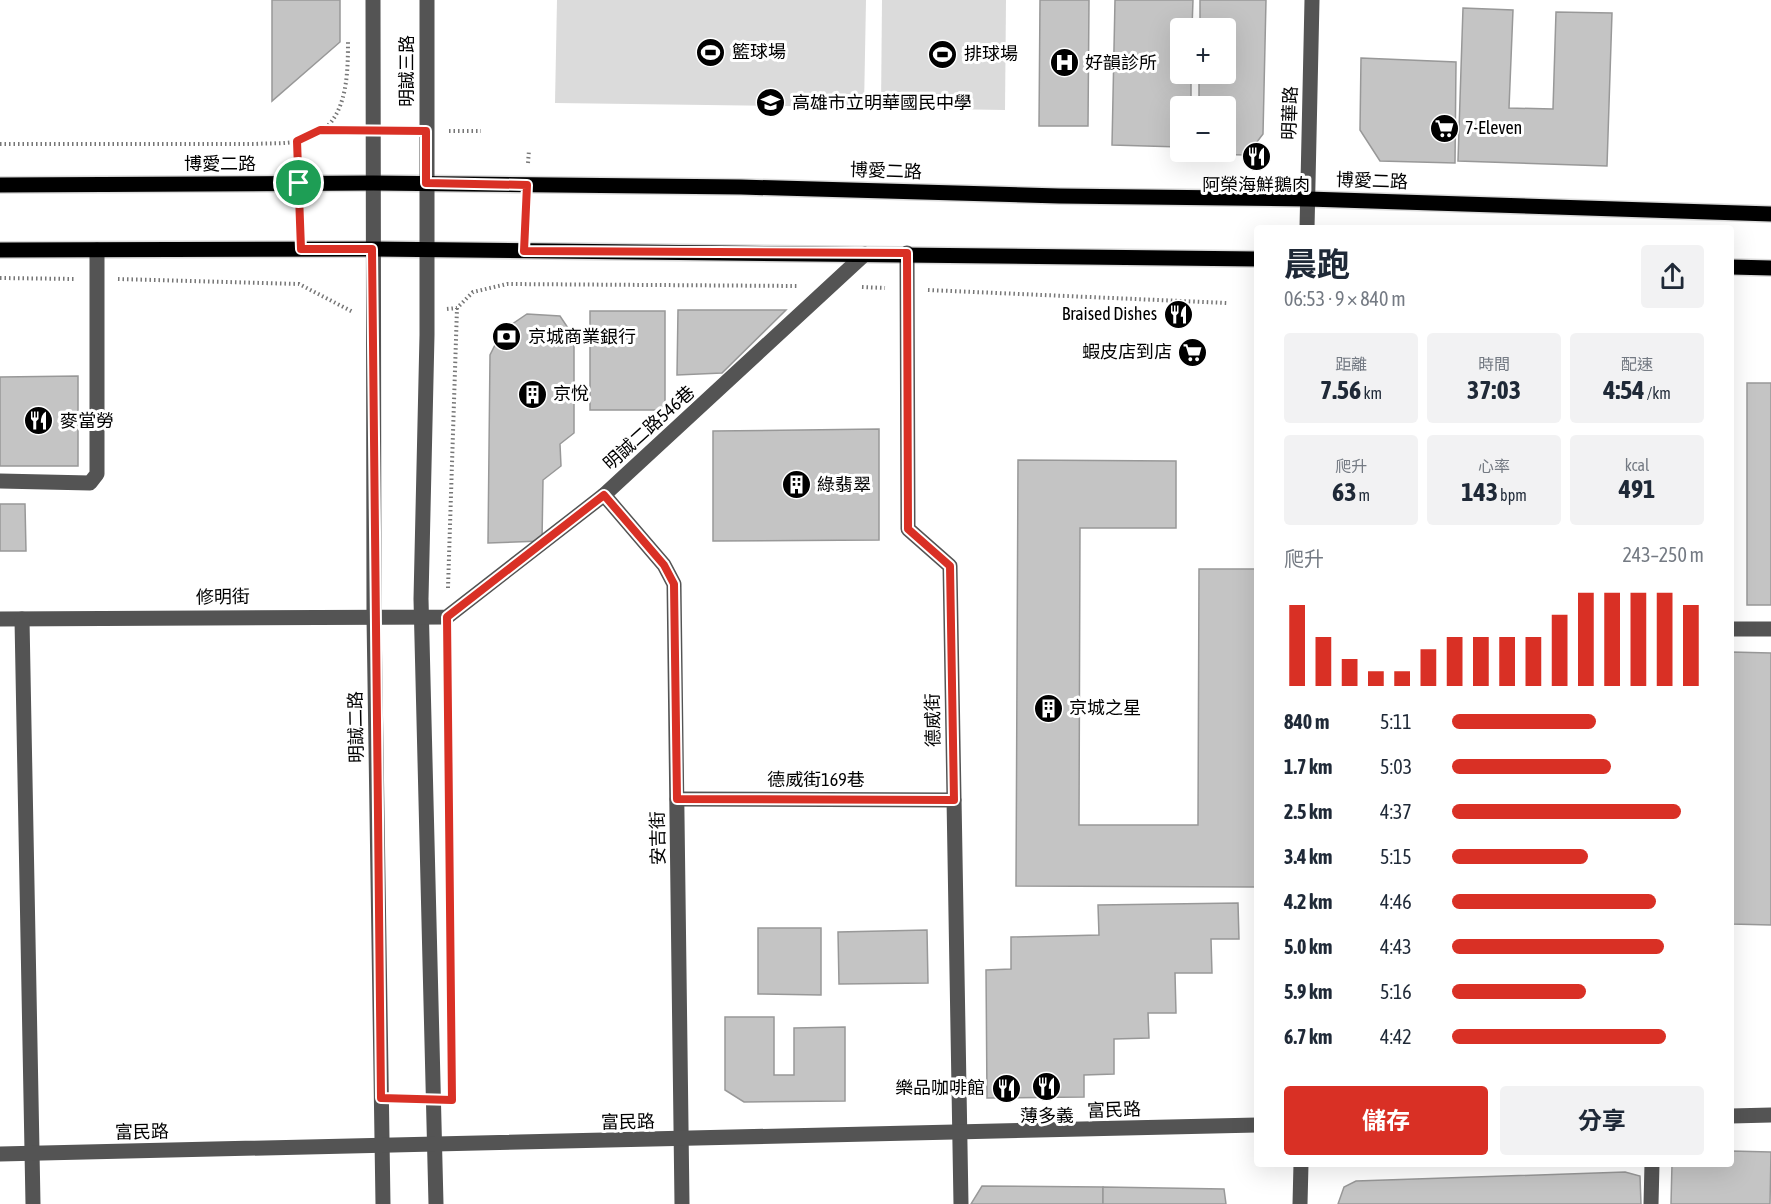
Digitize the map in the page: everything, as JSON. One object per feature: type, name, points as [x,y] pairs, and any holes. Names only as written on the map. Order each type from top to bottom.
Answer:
[{"type":"main road","name":"博愛二路","points":[[0,185],[426,183],[741,187],[1059,196],[1308,199],[1771,214]]},
{"type":"main road","points":[[0,250],[372,249],[907,253],[1254,259]]},
{"type":"main road","points":[[1734,267],[1771,268]]},
{"type":"street","name":"明誠三路","points":[[372,249],[373,0]]},
{"type":"street","name":"明誠三路","points":[[427,0],[428,250]]},
{"type":"street","name":"明華路","points":[[1307,225],[1312,0]]},
{"type":"street","name":"明誠二路","points":[[372,249],[374,617],[383,1204]]},
{"type":"street","points":[[0,481],[90,483],[97,474],[97,250]]},
{"type":"street","points":[[428,250],[422,617],[436,1204]]},
{"type":"street","name":"德威街","points":[[907,253],[908,529],[950,566],[961,1204]]},
{"type":"street","name":"明誠二路546巷","points":[[447,617],[604,495],[865,254]]},
{"type":"street","name":"安吉街","points":[[604,495],[664,565],[674,584],[682,1204]]},
{"type":"street","name":"修明街","points":[[0,619],[447,617]]},
{"type":"street","points":[[22,619],[33,1204]]},
{"type":"street","points":[[1734,629],[1771,629]]},
{"type":"street","name":"德威街169巷","points":[[677,799],[954,800]]},
{"type":"street","points":[[1734,1116],[1771,1115]]},
{"type":"street","name":"富民路","points":[[0,1154],[960,1134],[1254,1125]]},
{"type":"street","points":[[1300,1167],[1300,1204]]},
{"type":"street","points":[[1651,1204],[1652,1167]]},
{"type":"path","points":[[0,144],[255,144],[297,141],[320,130],[335,116],[345,97],[348,34]]},
{"type":"path","points":[[320,130],[373,131]]},
{"type":"path","points":[[426,131],[481,131]]},
{"type":"path","points":[[297,141],[301,249],[298,284]]},
{"type":"path","points":[[522,284],[529,150]]},
{"type":"path","points":[[0,278],[298,284],[350,312]]},
{"type":"path","points":[[448,676],[447,617],[457,308]]},
{"type":"shaded area","name":"籃球場","points":[[557,0],[866,0],[864,107],[555,103]]},
{"type":"shaded area","name":"排球場","points":[[882,0],[1006,0],[1005,110],[881,108]]},
{"type":"building","points":[[272,0],[340,0],[340,42],[272,101]]},
{"type":"building","name":"好韻診所","points":[[1040,0],[1089,0],[1088,126],[1039,126]]},
{"type":"building","points":[[1115,0],[1193,0],[1192,18],[1170,18],[1170,84],[1191,84],[1191,96],[1170,96],[1170,147],[1112,145]]},
{"type":"building","points":[[1200,0],[1266,0],[1263,134],[1247,155],[1236,155],[1236,96],[1199,96],[1199,84],[1236,84],[1236,18],[1200,18]]},
{"type":"building","points":[[1463,8],[1513,10],[1509,108],[1553,109],[1556,12],[1612,13],[1607,166],[1458,161]]},
{"type":"building","points":[[1361,58],[1456,62],[1455,163],[1380,161],[1360,130]]},
{"type":"building","points":[[678,310],[786,310],[722,373],[677,375]]},
{"type":"building","points":[[590,311],[665,311],[665,410],[590,410]]},
{"type":"building","name":"京悅","points":[[527,314],[560,316],[574,337],[574,433],[560,444],[561,466],[543,480],[542,541],[488,543],[490,355],[502,331]]},
{"type":"building","name":"麥當勞","points":[[78,376],[78,466],[0,466],[0,377]]},
{"type":"building","points":[[1747,383],[1771,383],[1771,605],[1747,605]]},
{"type":"building","name":"綠翡翠","points":[[879,429],[879,540],[713,541],[713,431]]},
{"type":"building","name":"京城之星","points":[[1018,460],[1176,461],[1176,528],[1080,528],[1079,825],[1198,825],[1199,569],[1254,569],[1254,887],[1016,886]]},
{"type":"building","points":[[0,504],[25,504],[26,551],[0,551]]},
{"type":"building","points":[[1734,652],[1771,653],[1771,925],[1734,924]]},
{"type":"building","points":[[1238,903],[1239,939],[1211,939],[1212,973],[1175,973],[1176,1013],[1148,1013],[1149,1038],[1114,1039],[1114,1074],[1084,1075],[1084,1097],[987,1098],[986,970],[1011,969],[1011,937],[1099,935],[1098,905]]},
{"type":"building","points":[[758,928],[821,928],[821,995],[758,994]]},
{"type":"building","points":[[927,930],[928,983],[839,984],[838,932]]},
{"type":"building","points":[[725,1017],[774,1017],[774,1075],[794,1075],[794,1028],[845,1027],[845,1101],[744,1102],[725,1090]]},
{"type":"building","points":[[1734,1151],[1771,1152],[1770,1204],[1671,1204],[1672,1167],[1734,1167]]},
{"type":"building","points":[[1625,1172],[1640,1176],[1641,1204],[1338,1204],[1344,1187],[1356,1181]]},
{"type":"building","points":[[982,1186],[1103,1187],[1103,1204],[971,1204]]},
{"type":"building","points":[[1103,1187],[1224,1189],[1226,1204],[1103,1204]]},
{"type":"place","name":"籃球場","points":[[711,52]]},
{"type":"place","name":"排球場","points":[[943,54]]},
{"type":"place","name":"好韻診所","points":[[1064,63]]},
{"type":"place","name":"高雄市立明華國民中學","points":[[771,103]]},
{"type":"place","name":"7-Eleven","points":[[1444,128]]},
{"type":"place","name":"阿榮海鮮鵝肉","points":[[1256,156]]},
{"type":"place","name":"Braised Dishes","points":[[1178,314]]},
{"type":"place","name":"京城商業銀行","points":[[507,337]]},
{"type":"place","name":"蝦皮店到店","points":[[1193,352]]},
{"type":"place","name":"京悅","points":[[532,394]]},
{"type":"place","name":"麥當勞","points":[[39,421]]},
{"type":"place","name":"綠翡翠","points":[[796,485]]},
{"type":"place","name":"京城之星","points":[[1048,708]]},
{"type":"place","name":"薄多義","points":[[1047,1087]]},
{"type":"place","name":"樂品咖啡館","points":[[1006,1088]]},
{"type":"route","points":[[320,130],[426,131],[426,183],[527,185],[524,251],[907,253],[908,529],[950,566],[954,800],[677,799],[674,584],[664,565],[604,495],[447,617],[452,1100],[381,1098],[374,617],[372,249],[301,249],[299,183],[297,141],[320,130]]}]
